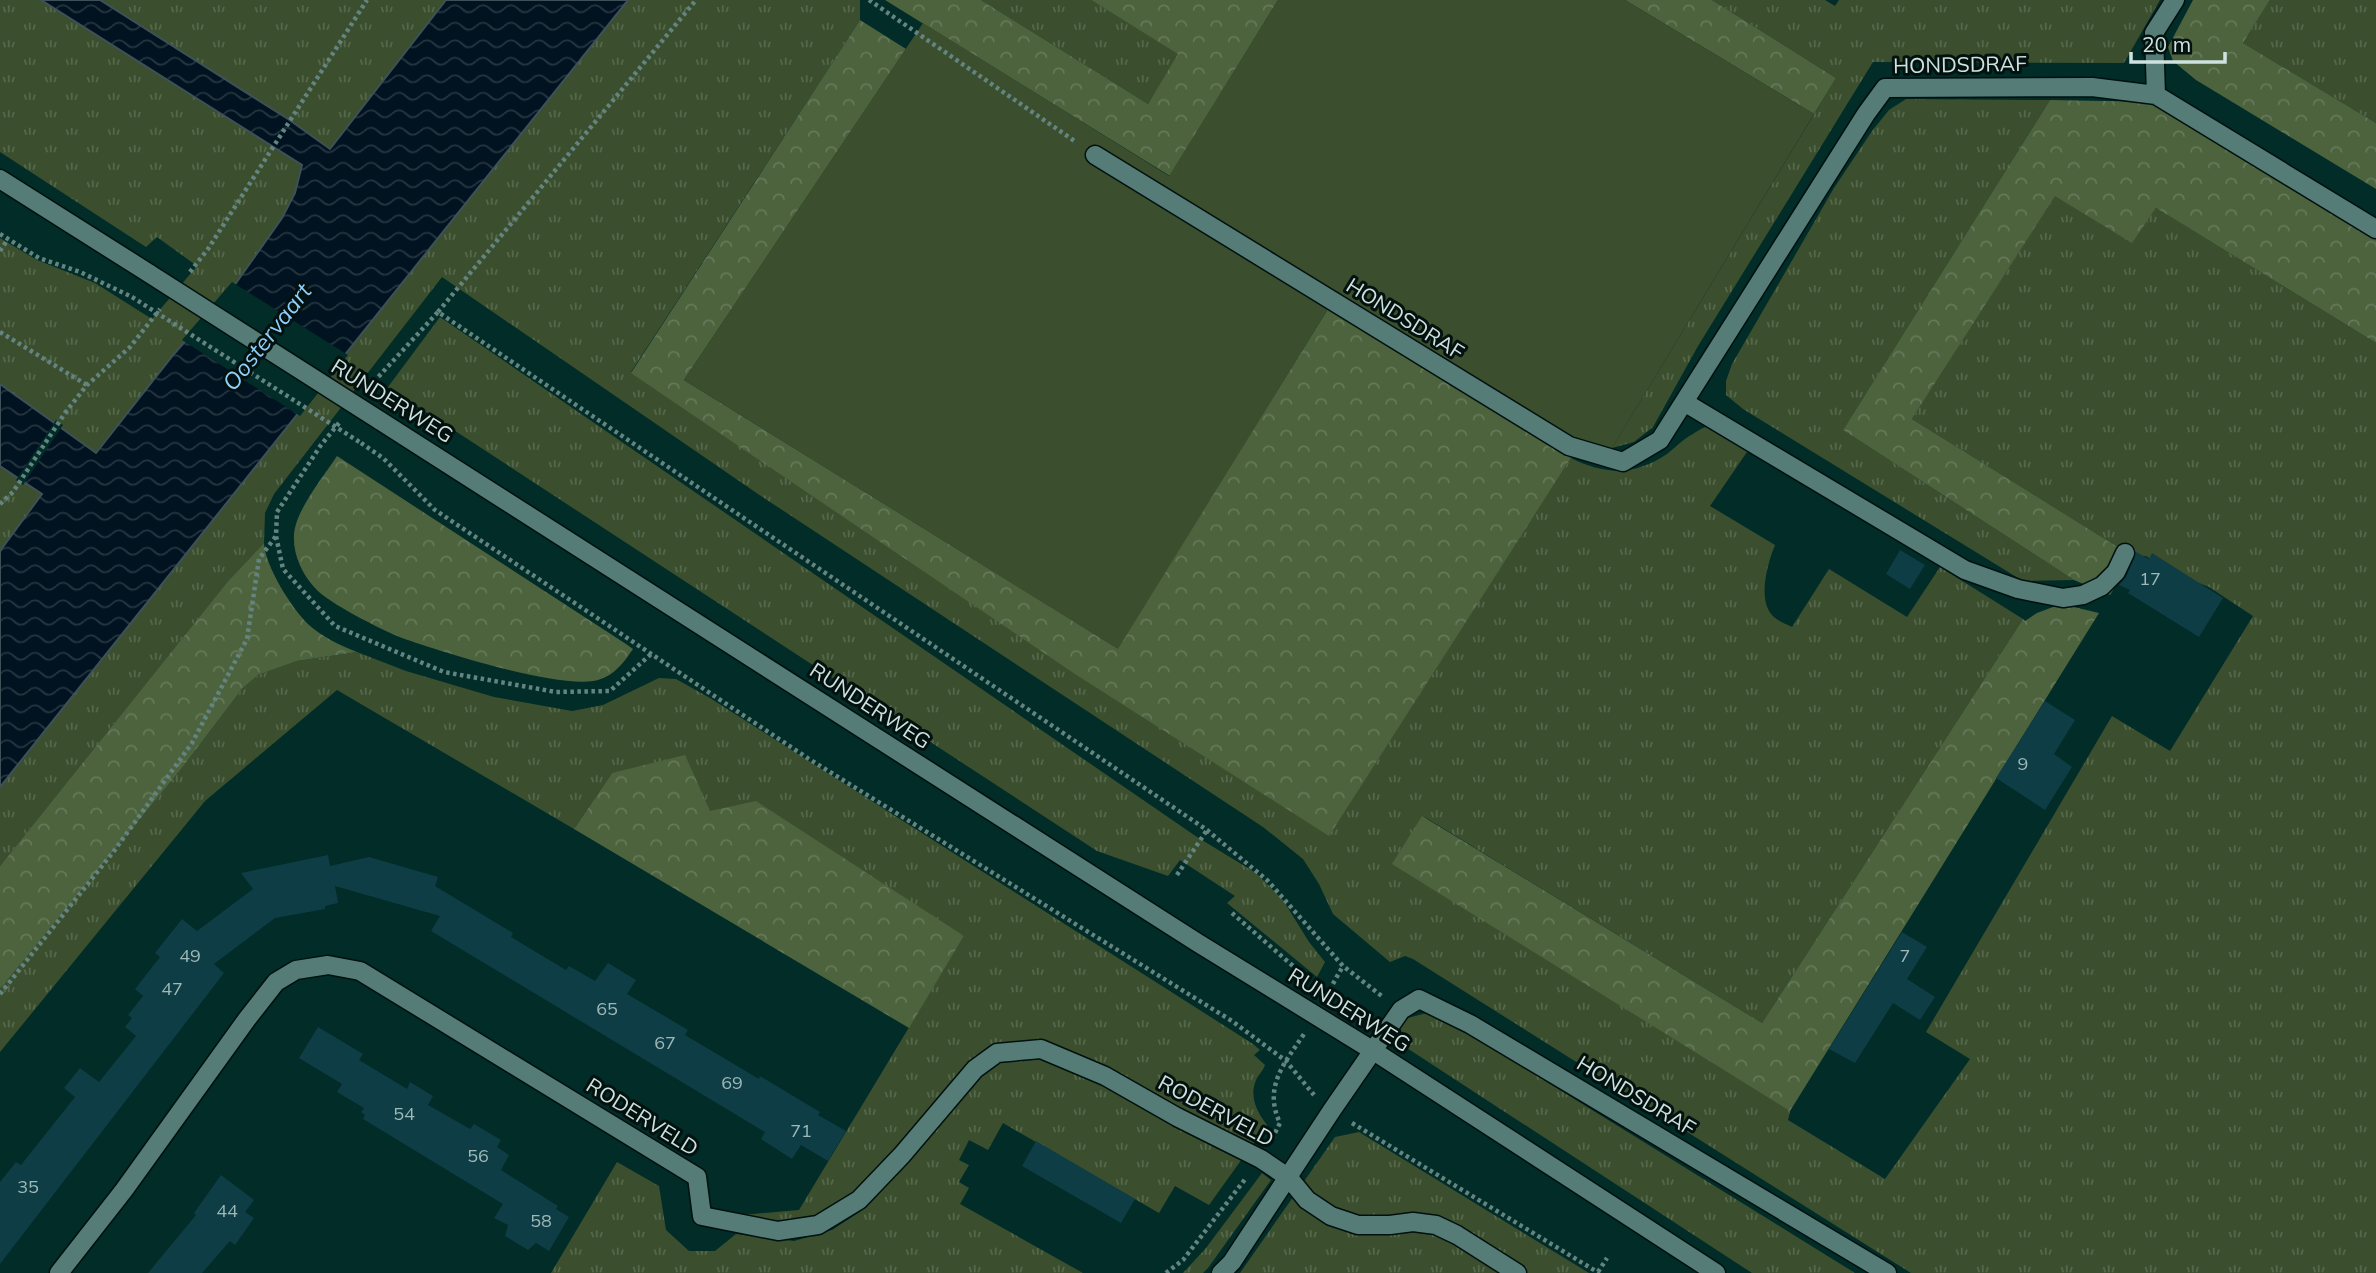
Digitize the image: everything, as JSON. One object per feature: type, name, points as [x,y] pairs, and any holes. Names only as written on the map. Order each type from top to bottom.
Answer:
[{"type":"street","points":[[2156,95],[2154,33],[2175,0]]},
{"type":"street","name":"HONDSDRAF","points":[[1095,155],[1569,446],[1623,462],[1660,440],[1885,88],[2092,87],[2156,95],[2376,229]]},
{"type":"street","name":"RUNDERWEG","points":[[0,178],[1198,943],[1315,1014],[1716,1273]]},
{"type":"street","points":[[1684,402],[1965,570],[2018,589],[2063,598],[2083,595],[2102,586],[2116,572],[2125,553]]},
{"type":"street","name":"RODERVELD","points":[[59,1273],[124,1190],[276,982],[296,970],[328,965],[360,971],[697,1177],[702,1216],[778,1231],[818,1225],[859,1200],[975,1069],[997,1053],[1041,1049],[1067,1058],[1261,1159],[1289,1178],[1307,1200],[1331,1216],[1358,1224],[1390,1225],[1413,1222],[1436,1225],[1457,1235],[1517,1273]]},
{"type":"street","name":"HONDSDRAF","points":[[1372,1051],[1401,1010],[1419,999],[1470,1024],[1887,1273]]},
{"type":"street","points":[[1221,1273],[1232,1262],[1372,1051]]},
{"type":"path","points":[[257,172],[367,0]]},
{"type":"path","points":[[439,312],[696,0]]},
{"type":"path","points":[[869,0],[1095,155]]},
{"type":"path","points":[[0,234],[40,258],[80,272],[132,297],[361,443],[383,458],[435,510],[809,759],[1232,1021],[1286,1061],[1318,1101],[1332,1110],[1599,1273],[1607,1258]]},
{"type":"path","points":[[0,251],[8,239]]},
{"type":"path","points":[[0,332],[87,385]]},
{"type":"path","points":[[0,504],[13,492],[65,413]]},
{"type":"path","points":[[0,994],[114,851],[192,743],[247,639],[259,559],[276,536]]},
{"type":"path","points":[[1177,875],[1207,830]]},
{"type":"path","points":[[1232,913],[1326,995]]},
{"type":"path","points":[[1166,1273],[1183,1260],[1261,1159],[1280,1123],[1274,1111],[1272,1091],[1286,1061],[1343,966]]},
{"type":"green space","points":[[0,0],[41,0],[302,165],[295,193],[282,218],[234,286],[174,354],[95,453],[0,384],[0,238],[37,260],[95,283],[152,319],[197,266],[157,237],[146,247],[0,152]]},
{"type":"green space","points":[[100,0],[446,0],[330,149],[288,119]]},
{"type":"green space","points":[[628,0],[860,0],[860,20],[631,372],[1329,835],[1571,458],[1596,468],[1619,471],[1631,469],[1655,461],[1689,436],[1709,427],[1721,430],[1749,449],[1710,506],[1775,545],[1766,578],[1766,604],[1774,617],[1792,627],[1829,569],[1907,617],[1940,567],[2023,619],[1762,1023],[1423,816],[1790,1111],[1788,1120],[1885,1179],[1970,1059],[1926,1032],[2112,716],[2170,751],[2253,616],[2209,587],[2171,572],[2146,556],[2134,557],[1912,419],[2055,195],[2132,242],[2156,208],[2376,343],[2376,1273],[1911,1273],[1413,959],[1405,956],[1390,962],[1333,914],[1303,859],[1263,827],[758,494],[442,277],[274,494],[265,513],[264,543],[228,581],[0,866],[0,787]]},
{"type":"green space","points":[[885,0],[981,0],[1148,104],[1178,54],[1091,0],[1278,0],[1170,176]]},
{"type":"green space","points":[[981,0],[1091,0],[1179,54],[1148,104]]},
{"type":"green space","points":[[1278,0],[1625,0],[1814,114],[1612,448],[1571,458],[1328,309],[1118,649],[684,380],[923,23],[1169,176]]},
{"type":"green space","points":[[1625,0],[1712,0],[1836,78],[1814,114]]},
{"type":"green space","points":[[1712,0],[1825,0],[1835,6],[1839,0],[2160,0],[2124,63],[1873,62],[1698,346],[1653,427],[1634,442],[1612,448],[1836,78]]},
{"type":"green space","points":[[2193,0],[2270,0],[2243,43],[2376,123],[2376,189],[2196,80],[2173,61],[2168,47]]},
{"type":"green space","points":[[2270,0],[2376,0],[2376,123],[2243,43]]},
{"type":"green space","points":[[860,20],[906,49],[684,380],[1117,648],[1328,309],[1571,458],[1329,836],[1075,674],[631,373]]},
{"type":"green space","points":[[1906,99],[2050,100],[1843,430],[2074,580],[2023,581],[1743,409],[1726,395],[1726,381],[1732,364],[1834,188],[1872,131],[1889,110]]},
{"type":"green space","points":[[2050,100],[2159,102],[2376,230],[2376,343],[2156,208],[2132,243],[2055,196],[1912,419],[2134,557],[2110,595],[2074,580],[1843,430]]},
{"type":"green space","points":[[440,317],[1197,837],[1256,873],[1283,900],[1325,962],[1317,977],[1227,903],[1235,896],[1180,860],[1168,876],[1097,851],[388,387]]},
{"type":"green space","points":[[337,456],[633,649],[618,668],[604,678],[581,682],[557,680],[501,668],[402,638],[331,601],[315,588],[302,570],[295,550],[294,535],[299,515]]},
{"type":"green space","points":[[0,466],[43,494],[0,551]]},
{"type":"green space","points":[[264,543],[274,575],[302,618],[325,637],[357,652],[297,661],[258,675],[242,689],[182,768],[0,989],[0,866],[228,581]]},
{"type":"green space","points":[[2061,604],[2099,613],[1790,1111],[1392,864],[1422,816],[1762,1023],[2023,619],[2025,621],[2037,613]]},
{"type":"green space","points":[[357,652],[406,671],[494,697],[572,711],[603,705],[659,678],[676,679],[710,698],[1253,1044],[1260,1050],[1254,1055],[1265,1065],[1256,1080],[1253,1092],[1257,1110],[1267,1125],[1266,1131],[1252,1145],[1209,1205],[1175,1186],[1159,1213],[1003,1123],[988,1150],[969,1140],[959,1160],[969,1165],[959,1182],[969,1188],[960,1204],[1083,1273],[551,1273],[617,1162],[659,1186],[666,1230],[689,1251],[715,1251],[736,1234],[794,1241],[832,1230],[861,1211],[938,1128],[983,1072],[968,1063],[876,1170],[836,1206],[817,1216],[799,1221],[742,1218],[742,1215],[799,1210],[964,936],[710,811],[612,773],[574,829],[337,690],[205,801],[0,1052],[0,989],[182,768],[242,689],[258,675],[297,661]]},
{"type":"green space","points":[[685,755],[710,811],[756,801],[964,936],[909,1028],[574,829],[612,773]]},
{"type":"green space","points":[[1430,1012],[1855,1273],[1752,1273],[1387,1035],[1408,1018]]},
{"type":"green space","points":[[1359,1132],[1589,1273],[1240,1273],[1335,1137]]},
{"type":"green space","points":[[1262,1173],[1271,1180],[1208,1268],[1203,1273],[1183,1273],[1206,1248]]},
{"type":"water","name":"Oostervaart","points":[[41,0],[100,0],[288,119],[330,149],[446,0],[628,0],[0,787],[0,551],[42,494],[0,466],[0,384],[96,453],[174,354],[234,286],[282,218],[295,193],[302,165]]},
{"type":"pier","points":[[232,282],[348,355],[300,416],[182,340]]},
{"type":"pier","points":[[56,420],[63,425],[23,485],[16,480]]},
{"type":"building","points":[[1900,550],[1925,565],[1910,589],[1886,574]]},
{"type":"building","points":[[2136,552],[2149,559],[2152,553],[2223,598],[2199,637],[2119,585],[2126,577]]},
{"type":"building","points":[[2045,701],[2075,720],[2054,754],[2072,767],[2045,810],[1996,778]]},
{"type":"building","points":[[328,855],[330,866],[369,857],[438,877],[435,886],[513,933],[511,937],[566,970],[569,966],[595,981],[608,963],[636,980],[627,994],[688,1030],[685,1035],[759,1079],[760,1076],[846,1131],[828,1161],[801,1145],[792,1159],[761,1139],[765,1132],[431,931],[440,916],[335,886],[338,903],[325,906],[325,909],[275,918],[214,964],[224,973],[0,1264],[0,1182],[16,1162],[21,1165],[75,1097],[64,1088],[80,1068],[99,1082],[136,1036],[125,1027],[132,1018],[128,1015],[143,996],[135,989],[160,957],[155,953],[182,919],[197,931],[253,889],[241,873]]},
{"type":"building","points":[[1902,932],[1927,947],[1907,979],[1935,997],[1920,1020],[1893,1003],[1855,1063],[1829,1049]]},
{"type":"building","points":[[318,1027],[363,1054],[359,1060],[407,1089],[410,1082],[433,1096],[428,1105],[470,1129],[474,1124],[501,1140],[497,1147],[509,1155],[501,1170],[558,1206],[556,1209],[569,1217],[549,1251],[536,1243],[528,1250],[505,1236],[508,1225],[494,1218],[503,1204],[363,1119],[365,1115],[361,1112],[364,1108],[337,1092],[342,1084],[299,1058]]},
{"type":"building","points":[[1036,1141],[1135,1199],[1121,1223],[1022,1166]]},
{"type":"building","points":[[221,1175],[254,1200],[245,1212],[254,1218],[235,1245],[230,1241],[202,1273],[148,1273],[196,1215],[194,1213]]}]
